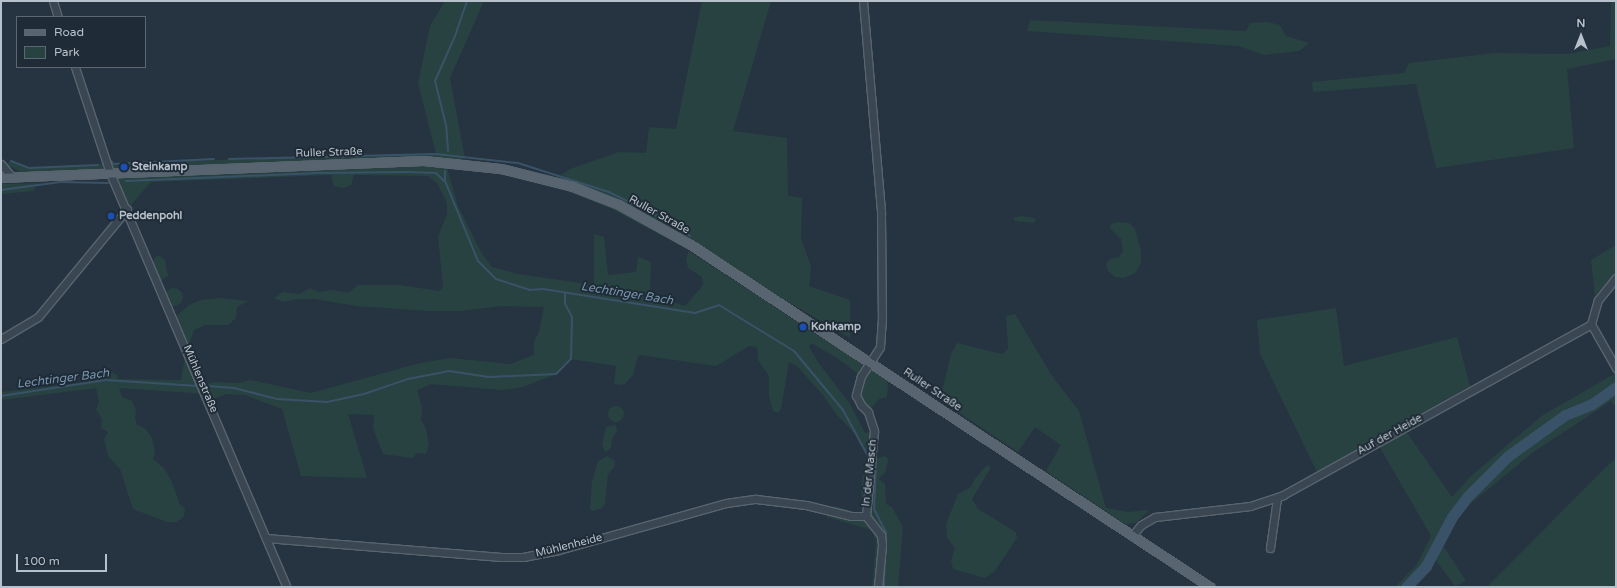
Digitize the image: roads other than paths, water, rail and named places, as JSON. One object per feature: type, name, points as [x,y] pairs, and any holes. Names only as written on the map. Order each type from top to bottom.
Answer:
[{"type":"main road","name":"Ruller Straße","points":[[1,178],[424,162],[471,165],[553,180],[620,205],[666,230],[870,362],[1210,587]]},
{"type":"street","points":[[52,1],[58,16]]},
{"type":"street","points":[[863,1],[881,213],[881,336],[880,347],[870,362]]},
{"type":"street","points":[[74,68],[110,173]]},
{"type":"street","points":[[1,164],[12,177]]},
{"type":"street","name":"Mühlenstraße","points":[[110,173],[127,209],[287,586]]},
{"type":"street","points":[[1,339],[38,317],[127,209]]},
{"type":"street","points":[[1616,278],[1598,300],[1591,324],[1616,368]]},
{"type":"street","name":"Auf der Heide","points":[[1132,536],[1141,525],[1155,517],[1250,506],[1276,498],[1591,324]]},
{"type":"street","name":"In der Masch","points":[[870,362],[861,376],[856,395],[861,405],[868,412],[874,431],[866,516],[880,535],[882,544],[878,587]]},
{"type":"street","points":[[1270,548],[1276,498]]},
{"type":"street","name":"Mühlenheide","points":[[266,538],[500,557],[523,557],[559,550],[719,505],[756,499],[806,505],[851,516],[866,516]]},
{"type":"waterway","points":[[448,151],[446,125],[435,81],[455,36],[467,1]]},
{"type":"waterway","points":[[229,159],[436,154],[518,163],[609,192],[671,223],[690,236]]},
{"type":"waterway","points":[[109,159],[114,164],[214,159]]},
{"type":"waterway","points":[[11,161],[29,168],[98,165]]},
{"type":"waterway","name":"Lechtinger Bach","points":[[445,171],[445,181],[478,261],[496,279],[529,290],[543,289],[695,313],[719,305],[794,351],[843,410],[868,456]]},
{"type":"waterway","points":[[126,181],[314,173],[409,172],[436,173],[444,181]]},
{"type":"waterway","points":[[1,190],[60,182],[108,183]]},
{"type":"waterway","name":"Lechtinger Bach","points":[[207,386],[234,388],[277,399],[327,402],[364,394],[408,379],[449,371],[489,377],[556,374],[571,359],[572,317],[565,304],[565,293]]},
{"type":"waterway","name":"Lechtinger Bach","points":[[1,396],[106,380],[198,386]]},
{"type":"waterway","points":[[1406,587],[1426,566],[1452,517],[1467,497],[1508,456],[1565,415],[1592,404],[1616,387]]},
{"type":"waterway","name":"Lechtinger Bach","points":[[876,460],[874,509],[886,533],[884,587]]},
{"type":"place","name":"Steinkamp","points":[[124,167]]},
{"type":"place","name":"Peddenpohl","points":[[111,216]]},
{"type":"place","name":"Kohkamp","points":[[803,327]]}]
